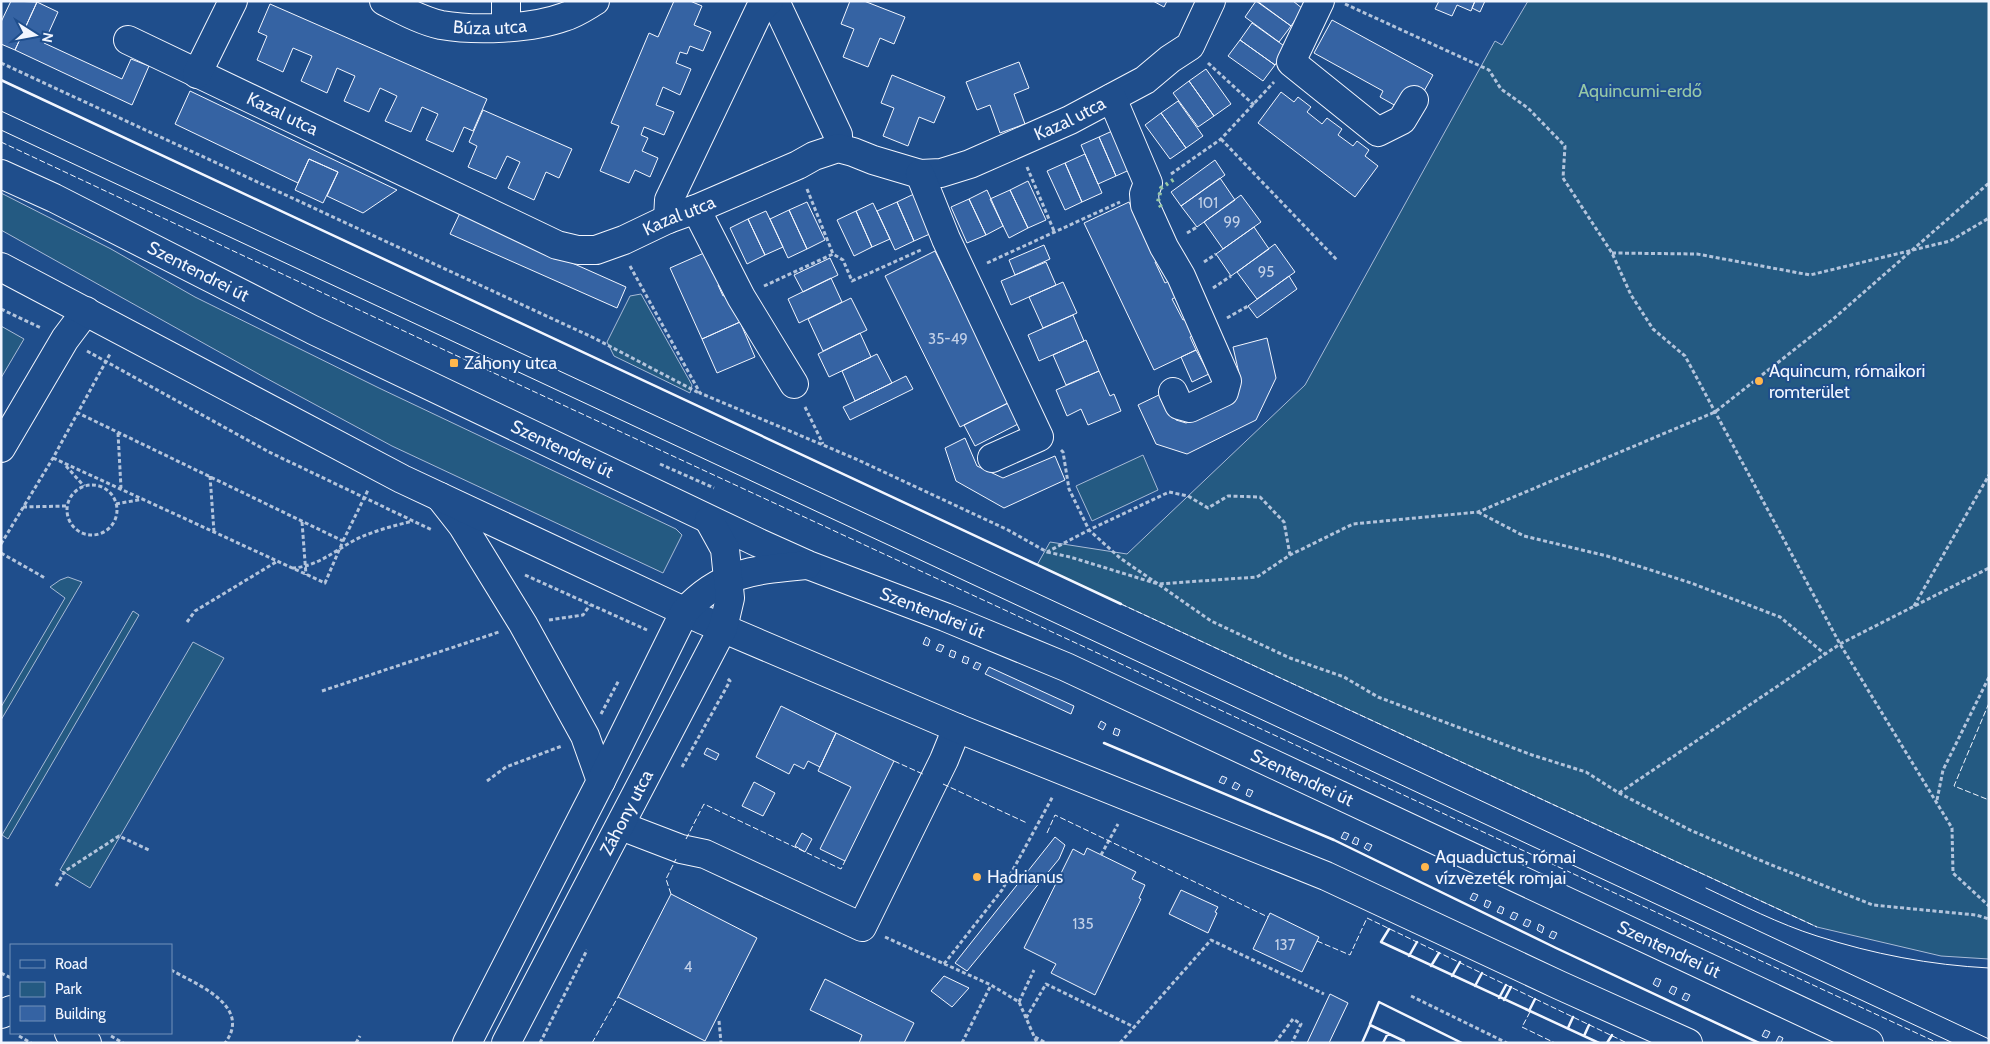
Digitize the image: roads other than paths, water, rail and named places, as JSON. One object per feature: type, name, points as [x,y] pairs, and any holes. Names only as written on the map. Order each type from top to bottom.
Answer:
[{"type":"main road","points":[[197,74],[234,1]]},
{"type":"main road","name":"Búza utca","points":[[384,1],[440,24],[506,14],[536,25],[565,17],[595,1]]},
{"type":"main road","points":[[668,219],[669,200],[760,9],[768,1]]},
{"type":"main road","points":[[775,1],[838,135],[838,148]]},
{"type":"main road","name":"Kazal utca","points":[[128,40],[558,245],[578,250],[596,250],[696,209],[798,165],[814,156],[838,148],[920,174],[940,173],[970,164],[1070,120],[1145,80],[1170,59],[1190,46],[1211,1]]},
{"type":"main road","points":[[1320,1],[1291,62],[1378,132],[1402,120],[1414,100]]},
{"type":"main road","points":[[1112,98],[1146,189],[1144,205],[1164,247],[1181,276],[1227,381],[1224,392],[1190,408],[1179,405],[1173,392]]},
{"type":"main road","name":"Szentendrei út","points":[[1,174],[54,198],[313,330],[709,520],[808,565],[944,617],[1066,667],[1869,1043]]},
{"type":"main road","points":[[920,174],[946,239],[1039,437],[992,458]]},
{"type":"main road","points":[[696,209],[741,297],[794,384]]},
{"type":"main road","points":[[1,267],[379,467],[685,611],[957,728],[1326,876],[1688,1043]]},
{"type":"main road","points":[[1,448],[64,339],[86,311]]},
{"type":"main road","points":[[440,497],[462,525],[523,624],[592,750],[601,781]]},
{"type":"main road","name":"Záhony utca","points":[[506,1043],[723,628],[730,598],[726,549],[709,520]]},
{"type":"main road","name":"Záhony utca","points":[[467,1043],[601,781],[685,611],[699,596],[728,579],[750,572],[808,565]]},
{"type":"main road","points":[[621,826],[681,850],[705,854],[862,927],[944,760],[957,728]]},
{"type":"main road","points":[[71,1034],[87,1043]]},
{"type":"tram line","points":[[1,111],[1989,1039]]},
{"type":"tram line","points":[[1,130],[1953,1043]]},
{"type":"tram line","points":[[1706,888],[1789,926],[1838,942],[1880,953],[1923,961],[1989,968]]},
{"type":"place","name":"Záhony utca","points":[[454,363]]},
{"type":"place","name":"Aquincum, rómaikori romterület","points":[[1759,381]]},
{"type":"place","name":"Aquaductus, római vízvezeték romjai","points":[[1425,867]]},
{"type":"place","name":"Hadrianus","points":[[977,877]]},
{"type":"park label","name":"Aquincumi-erdő","points":[[1640,91]]}]
